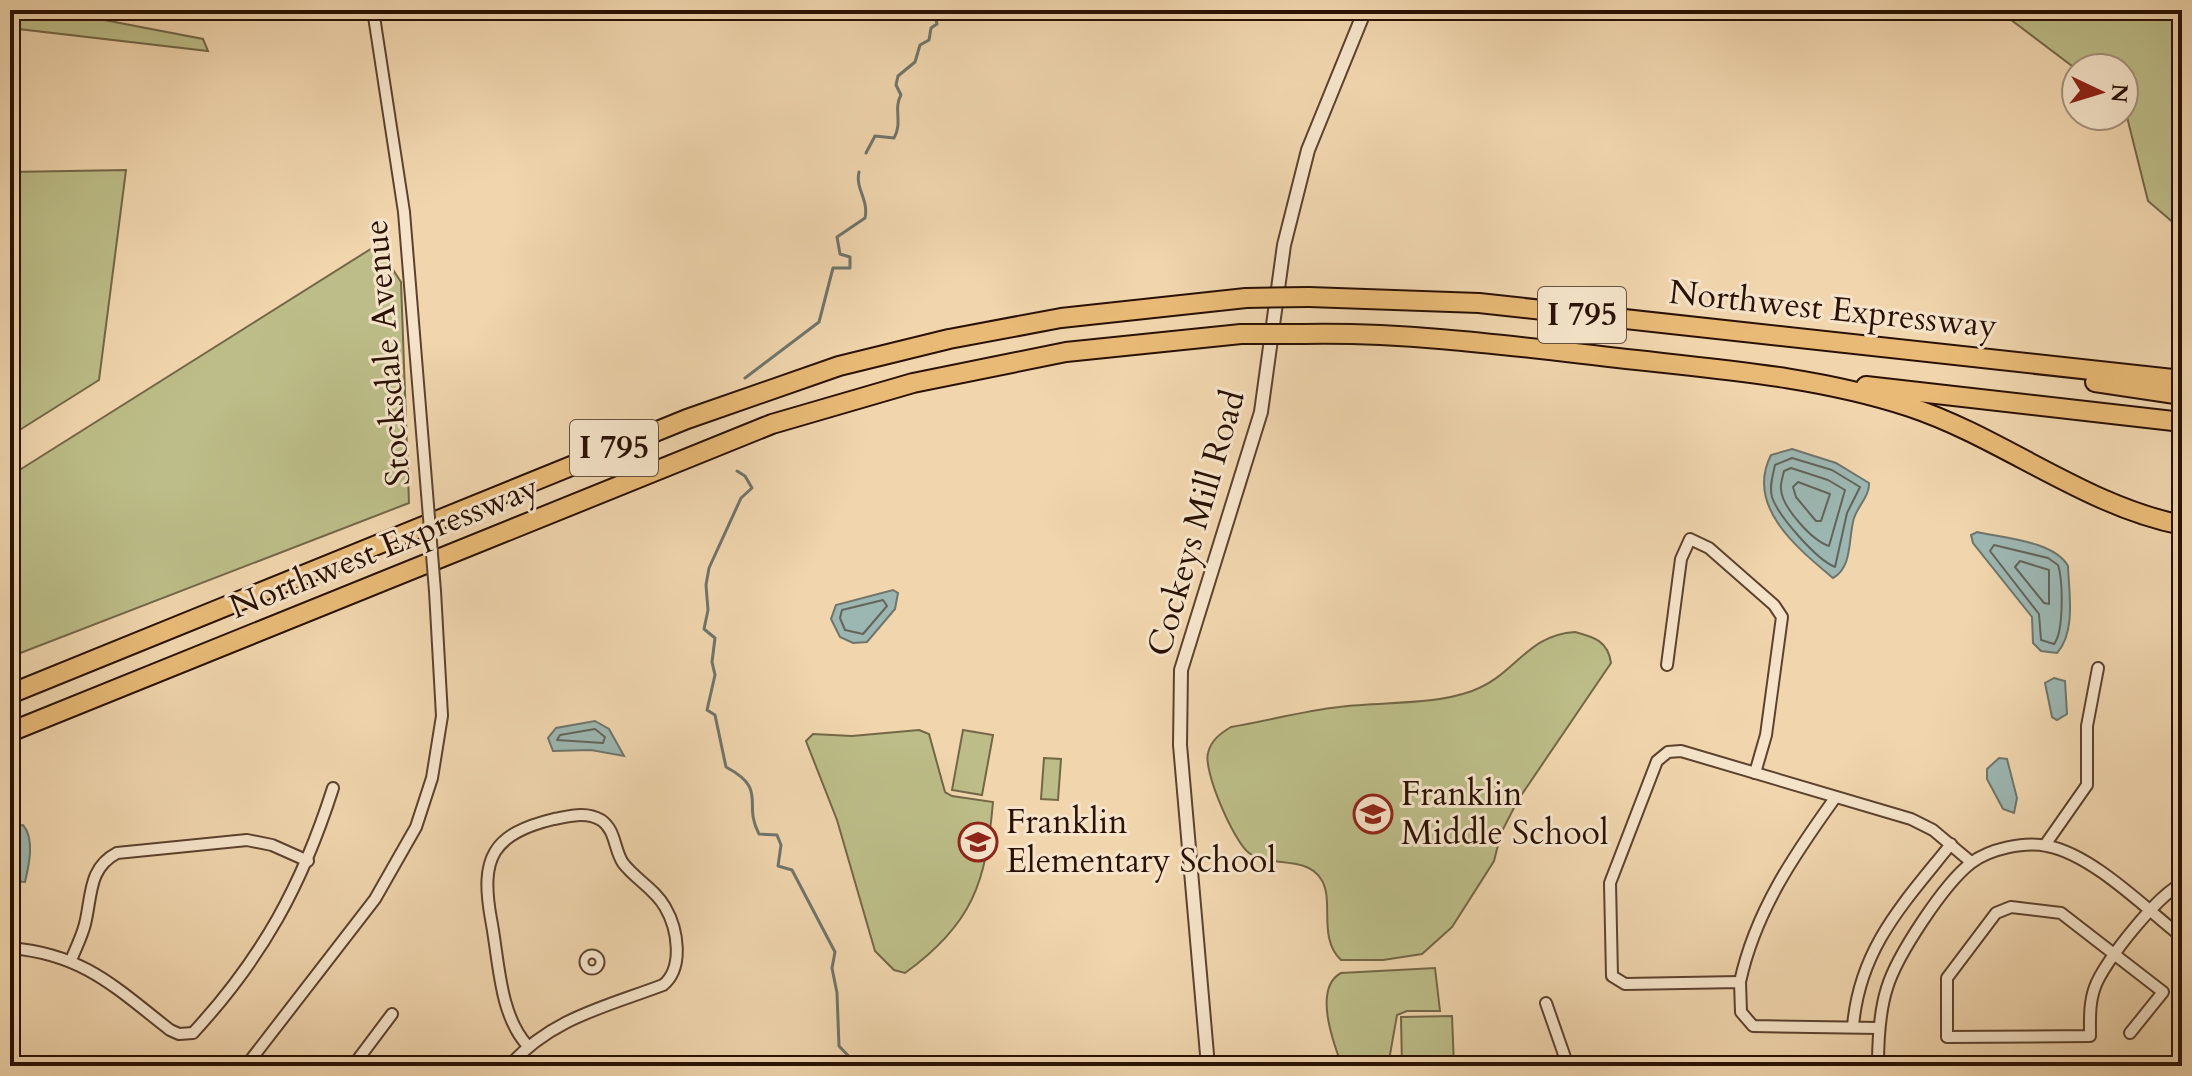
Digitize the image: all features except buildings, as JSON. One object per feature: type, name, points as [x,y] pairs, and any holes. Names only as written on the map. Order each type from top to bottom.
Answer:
[{"type":"highway","name":"Northwest Expressway","points":[[10,694],[687,419],[839,366],[949,339],[1046,321],[1246,298],[1479,303],[1855,345],[1951,352],[2182,380]]},
{"type":"highway","name":"Northwest Expressway","points":[[10,732],[772,424],[913,383],[1066,352],[1241,334],[1355,333],[1489,343],[1756,374],[1876,397],[1913,408],[2143,515],[2182,525]]},
{"type":"highway","points":[[1855,345],[2182,395]]},
{"type":"highway","points":[[1756,374],[2182,422]]},
{"type":"street","name":"Stocksdale Avenue","points":[[246,1066],[375,899],[416,827],[432,778],[442,716],[435,591],[404,212],[373,10]]},
{"type":"street","name":"Cockeys Mill Road","points":[[1208,1066],[1180,745],[1181,670],[1261,412],[1284,245],[1308,150],[1365,10]]},
{"type":"street","points":[[1667,665],[1681,559],[1690,539],[1709,548],[1774,605],[1782,617],[1766,735],[1755,773]]},
{"type":"street","points":[[2045,845],[2087,785],[2087,726],[2098,668]]},
{"type":"street","points":[[1740,982],[1625,984],[1617,981],[1609,967],[1609,889],[1634,817],[1662,756],[1681,751],[1922,823],[1971,862]]},
{"type":"street","points":[[10,948],[71,960],[110,983],[170,1030],[179,1034],[193,1033],[278,923],[308,861],[333,788]]},
{"type":"street","points":[[1835,798],[1800,847],[1756,925],[1740,982],[1741,1012],[1753,1026],[1879,1028]]},
{"type":"street","points":[[509,1066],[527,1045],[565,1021],[663,985],[675,972],[677,957],[664,906],[624,864],[607,826],[595,817],[576,814],[516,830],[500,844],[489,865],[486,890],[508,1012],[516,1033],[527,1045]]},
{"type":"street","points":[[71,960],[84,929],[93,879],[106,859],[117,853],[247,840],[272,845],[308,861]]},
{"type":"street","points":[[1853,1026],[1859,986],[1876,941],[1951,844]]},
{"type":"street","points":[[1878,1066],[1884,998],[1901,954],[1971,862],[2004,849],[2045,845],[2075,856],[2182,937]]},
{"type":"street","points":[[2130,1033],[2163,992],[2115,955],[2054,910],[2003,910],[1996,913],[1947,978],[1947,1037],[2090,1036],[2091,998],[2100,975],[2115,955],[2166,893],[2182,884]]},
{"type":"street","points":[[1546,1003],[1568,1066]]},
{"type":"street","points":[[353,1066],[392,1014]]},
{"type":"green space","points":[[10,10],[52,10],[203,39],[208,51],[10,28]]},
{"type":"green space","points":[[1998,10],[2182,10],[2182,230],[2148,201],[2131,132],[2140,132],[2140,52],[2060,52],[2060,57]]},
{"type":"green space","points":[[126,170],[99,380],[10,436],[10,172]]},
{"type":"green space","points":[[377,245],[401,282],[409,503],[10,657],[10,476]]},
{"type":"green space","points":[[1575,632],[1599,641],[1607,650],[1611,663],[1518,800],[1501,833],[1494,861],[1452,927],[1422,954],[1383,960],[1341,960],[1330,941],[1327,897],[1321,879],[1306,867],[1258,857],[1243,846],[1221,806],[1210,775],[1209,748],[1220,734],[1231,727],[1326,709],[1440,699],[1472,691],[1500,675],[1544,640]]},
{"type":"green space","points":[[919,730],[929,734],[945,792],[952,796],[993,802],[986,856],[972,899],[946,937],[905,973],[894,970],[875,951],[837,820],[806,741],[813,734],[852,736]]},
{"type":"green space","points":[[963,730],[993,735],[982,795],[952,790]]},
{"type":"green space","points":[[1044,758],[1061,759],[1058,800],[1041,799]]},
{"type":"green space","points":[[1435,968],[1440,1011],[1407,1011],[1397,1015],[1388,1066],[1342,1066],[1328,1016],[1328,990],[1333,980],[1341,973]]},
{"type":"green space","points":[[1452,1016],[1454,1066],[1402,1066],[1401,1017]]},
{"type":"green space","points":[[1144,1060],[1137,1066],[778,1066],[778,1064]]},
{"type":"water","points":[[1792,449],[1836,463],[1869,483],[1868,492],[1854,518],[1844,567],[1833,578],[1791,539],[1770,508],[1765,492],[1765,474],[1771,455]]},
{"type":"water","points":[[1977,532],[2040,546],[2052,551],[2068,566],[2069,623],[2057,653],[2041,651],[2033,643],[2032,617],[1973,543],[1971,535]]},
{"type":"water","points":[[893,590],[898,593],[895,609],[867,642],[853,643],[840,637],[831,619],[836,605]]},
{"type":"water","points":[[2054,678],[2065,681],[2067,714],[2057,720],[2052,717],[2045,683]]},
{"type":"water","points":[[595,721],[609,729],[624,756],[591,750],[553,751],[548,738],[556,728]]},
{"type":"water","points":[[1999,758],[2007,759],[2017,798],[2014,813],[2003,809],[1987,779],[1987,769]]},
{"type":"water","points":[[23,825],[30,845],[25,882],[10,881],[10,827]]},
{"type":"waterway","points":[[866,153],[875,136],[894,138],[897,132],[901,95],[896,85],[898,76],[915,62],[920,45],[929,40],[931,28],[937,24],[934,10]]},
{"type":"waterway","points":[[745,378],[819,322],[833,268],[850,268],[850,257],[840,254],[837,237],[865,218],[859,172]]},
{"type":"waterway","points":[[737,471],[745,476],[752,488],[741,498],[709,568],[706,585],[708,610],[704,629],[715,638],[712,662],[715,675],[707,710],[715,715],[726,767],[739,775],[751,790],[754,823],[759,834],[777,835],[781,845],[778,866],[792,870],[835,952],[832,968],[837,993],[839,1046],[858,1066]]},
{"type":"place","name":"Franklin Middle School","points":[[1373,814]]},
{"type":"place","name":"Franklin Elementary School","points":[[978,842]]}]
